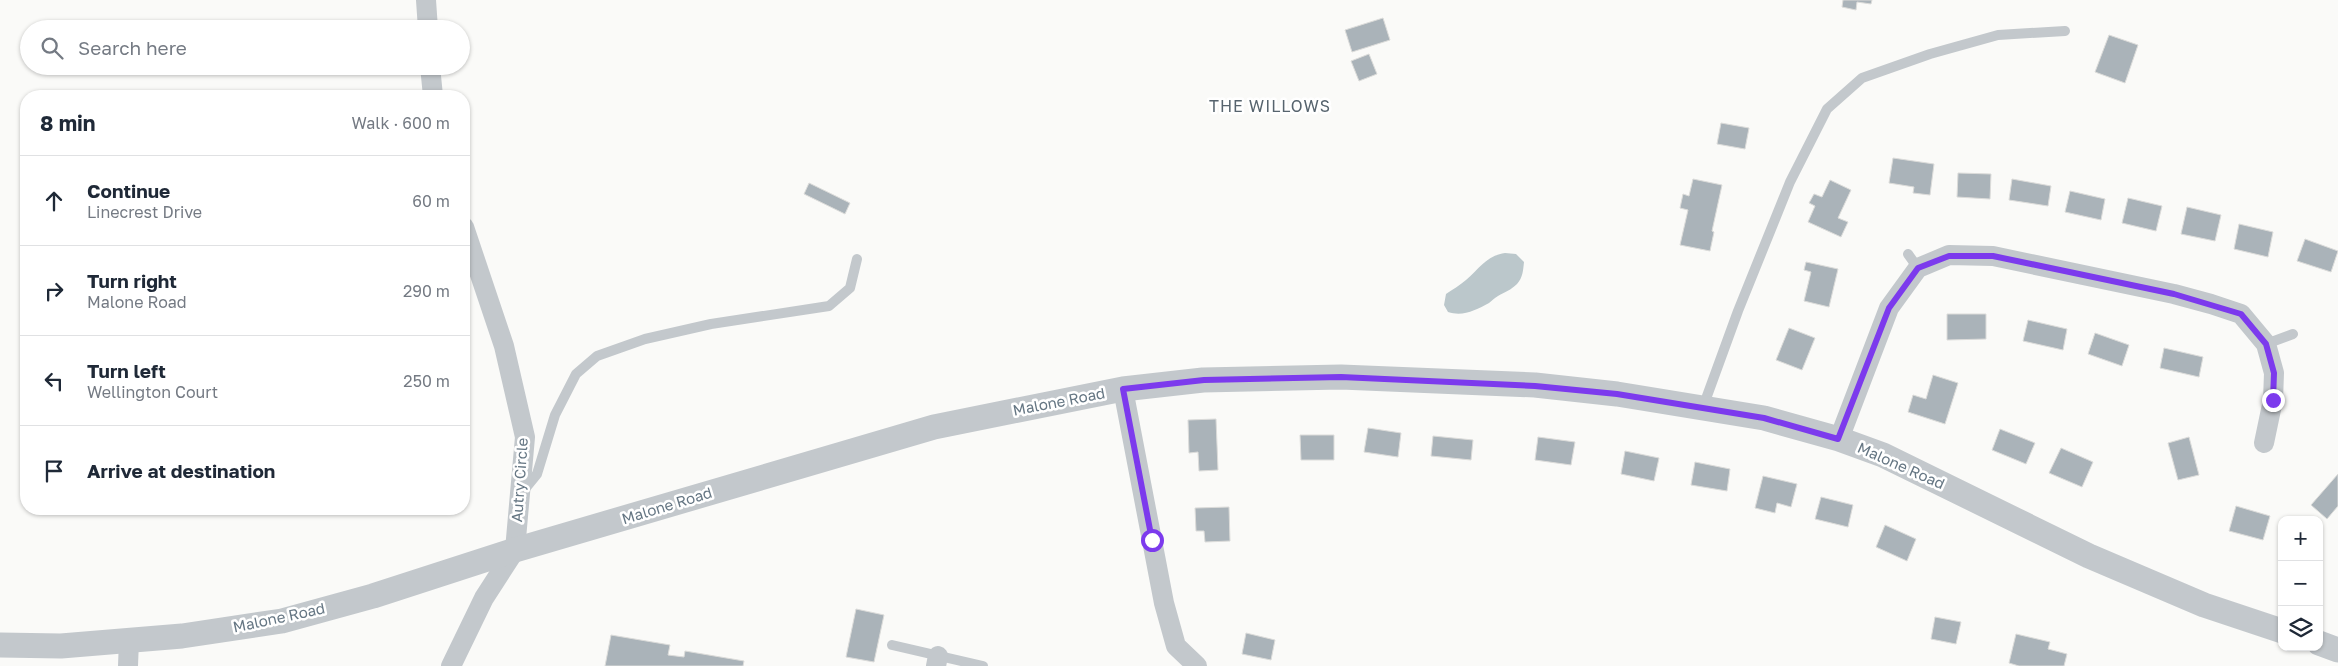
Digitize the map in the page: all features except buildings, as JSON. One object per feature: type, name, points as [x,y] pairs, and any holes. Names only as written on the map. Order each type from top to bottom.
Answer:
[{"type":"street","points":[[426,0],[427,20]]},
{"type":"street","points":[[431,75],[432,90]]},
{"type":"street","name":"Autry Circle","points":[[451,666],[484,598],[514,550],[525,437],[504,346],[470,245]]},
{"type":"street","points":[[1838,439],[1889,308],[1913,261],[1949,256],[1993,256],[2165,292],[2241,314],[2266,344],[2274,373],[2273,400],[2264,443]]},
{"type":"street","name":"Malone Road","points":[[0,645],[61,646],[182,636],[282,621],[373,596],[514,550],[934,427],[1123,389],[1204,380],[1341,377],[1535,386],[1617,394],[1764,418],[1838,439],[1883,455],[2098,560],[2204,605],[2278,630]]},
{"type":"street","points":[[1123,389],[1164,603],[1176,646],[1197,666]]},
{"type":"street","points":[[128,666],[129,640]]},
{"type":"street","points":[[2323,644],[2338,650]]},
{"type":"lane","points":[[1703,408],[1738,311],[1790,182],[1827,109],[1862,78],[1930,54],[1998,35],[2066,31]]},
{"type":"lane","points":[[518,496],[537,474],[555,415],[576,374],[597,356],[645,339],[711,324],[829,306],[850,288],[857,259]]},
{"type":"lane","points":[[2266,344],[2293,334]]},
{"type":"lane","points":[[892,645],[937,661],[983,666]]},
{"type":"shaded area","points":[[1505,253],[1516,254],[1524,262],[1522,276],[1517,284],[1489,303],[1474,310],[1459,314],[1448,312],[1444,305],[1446,294],[1466,280],[1488,260]]},
{"type":"district","name":"THE WILLOWS","points":[[1270,106]]},
{"type":"route","points":[[1152,540],[1123,389],[1204,380],[1341,377],[1535,386],[1617,394],[1764,418],[1838,439],[1889,308],[1902,287],[1918,268],[1949,256],[1993,256],[2174,294],[2241,314],[2266,344],[2274,373],[2273,400]]}]
